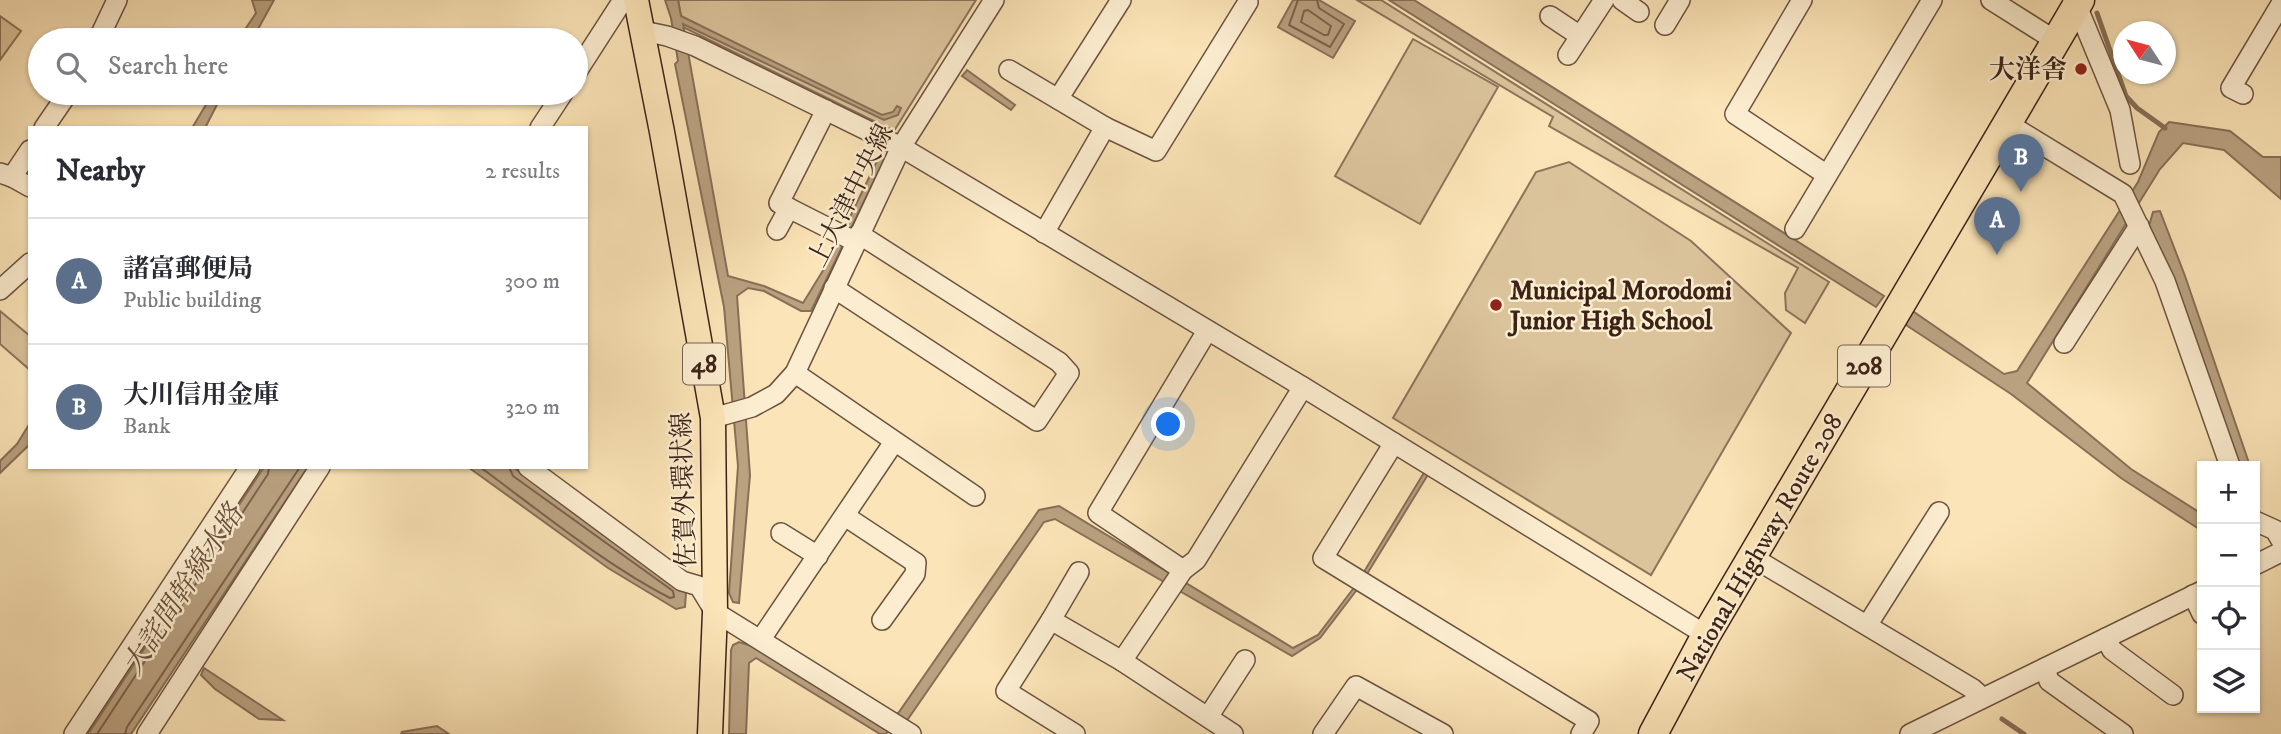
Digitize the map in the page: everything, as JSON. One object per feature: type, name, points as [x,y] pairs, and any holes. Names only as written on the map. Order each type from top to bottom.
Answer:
[{"type":"highway","name":"National Highway Route 208","points":[[1653,734],[1706,635],[2077,2]]},
{"type":"main road","name":"佐賀外環状線","points":[[636,0],[655,33],[721,416],[710,734]]},
{"type":"street","points":[[104,28],[117,0]]},
{"type":"street","points":[[588,54],[623,0]]},
{"type":"street","name":"上大津中央線","points":[[721,416],[752,407],[776,394],[795,373],[901,147],[994,0]]},
{"type":"street","points":[[1058,99],[1121,0]]},
{"type":"street","points":[[1568,55],[1604,0]]},
{"type":"street","points":[[1622,0],[1639,12]]},
{"type":"street","points":[[1665,25],[1680,0]]},
{"type":"street","points":[[1802,0],[1735,114],[1827,175]]},
{"type":"street","points":[[1795,229],[1932,0]]},
{"type":"street","points":[[1991,0],[2056,41]]},
{"type":"street","points":[[1009,70],[1105,127],[1156,151],[1248,2]]},
{"type":"street","points":[[2077,2],[2120,110],[2130,164]]},
{"type":"street","points":[[2243,94],[2231,88],[2281,4]]},
{"type":"street","points":[[1550,16],[1580,36]]},
{"type":"street","points":[[655,33],[695,46],[901,147],[1303,387],[1706,635]]},
{"type":"street","points":[[45,126],[60,105]]},
{"type":"street","points":[[541,126],[555,105]]},
{"type":"street","points":[[826,110],[779,203],[837,232],[857,238],[1059,362],[1069,373],[1037,421],[834,288]]},
{"type":"street","points":[[2007,123],[2123,194],[2165,281],[2228,461]]},
{"type":"street","points":[[1044,233],[1105,127]]},
{"type":"street","points":[[28,152],[6,175],[28,186]]},
{"type":"street","points":[[777,230],[789,208]]},
{"type":"street","points":[[2064,343],[2137,223]]},
{"type":"street","points":[[0,290],[28,265]]},
{"type":"street","points":[[1183,570],[1098,513],[1208,331]]},
{"type":"street","points":[[795,373],[975,496]]},
{"type":"street","points":[[1122,661],[1183,570],[1196,560],[1303,387]]},
{"type":"street","points":[[761,639],[894,442]]},
{"type":"street","points":[[1394,443],[1323,558],[1589,721],[1581,734]]},
{"type":"street","points":[[74,734],[249,469]]},
{"type":"street","points":[[147,734],[319,469]]},
{"type":"street","points":[[531,469],[682,581],[699,586],[715,612],[900,727]]},
{"type":"street","points":[[1868,625],[1939,512]]},
{"type":"street","points":[[845,516],[916,563],[915,574],[882,620]]},
{"type":"street","points":[[2260,523],[2275,530],[2281,540]]},
{"type":"street","points":[[781,533],[818,556]]},
{"type":"street","points":[[2260,562],[2281,552]]},
{"type":"street","points":[[1752,556],[1983,698]]},
{"type":"street","points":[[1074,734],[1006,691],[1079,572]]},
{"type":"street","points":[[1910,734],[2197,593]]},
{"type":"street","points":[[1051,620],[1122,661],[1233,734]]},
{"type":"street","points":[[2106,638],[2112,650],[2173,695]]},
{"type":"street","points":[[1208,717],[1245,660]]},
{"type":"street","points":[[2045,668],[2049,681],[2123,734]]},
{"type":"street","points":[[1323,734],[1356,686],[1443,734]]},
{"type":"shaded area","points":[[678,0],[976,0],[894,131],[683,27]]},
{"type":"shaded area","points":[[1357,0],[1381,0],[1829,282],[1805,323],[1786,310],[1785,293],[1798,268],[1549,126],[1553,117]]},
{"type":"shaded area","points":[[0,16],[21,31],[0,60]]},
{"type":"shaded area","points":[[1413,39],[1498,87],[1420,224],[1335,176]]},
{"type":"shaded area","points":[[1569,162],[1691,241],[1791,333],[1651,575],[1393,418],[1536,172]]},
{"type":"shaded area","points":[[0,311],[28,334],[28,368],[0,344]]},
{"type":"water","points":[[252,0],[274,0],[259,28],[246,28],[256,13]]},
{"type":"water","points":[[665,0],[678,0],[681,16],[882,115],[893,112],[897,106],[901,108],[898,115],[884,120],[683,24],[728,276],[764,286],[803,303],[827,264],[880,155],[885,158],[811,311],[801,311],[764,291],[748,288],[737,296],[750,475],[739,603],[733,602],[729,593],[738,466],[724,307],[675,64],[678,61],[671,18]]},
{"type":"water","points":[[1293,0],[1319,0],[1355,21],[1333,58],[1278,27]]},
{"type":"water","points":[[1389,0],[1414,0],[1884,296],[1876,307]]},
{"type":"water","points":[[967,70],[1015,105],[1011,110],[962,76]]},
{"type":"water","points":[[206,105],[217,105],[206,126],[193,126]]},
{"type":"water","points":[[2169,122],[2230,131],[2263,157],[2281,157],[2281,199],[2224,150],[2183,143],[2160,169],[2027,383],[2131,469],[2197,511],[2197,528],[2121,478],[2011,394],[1903,323],[1911,310],[2004,374],[2017,371],[2138,182],[2159,132]]},
{"type":"water","points":[[2160,211],[2185,276],[2248,461],[2235,461],[2149,226],[2153,212]]},
{"type":"water","points":[[28,426],[28,446],[0,473],[0,461],[17,444]]},
{"type":"water","points":[[263,469],[307,469],[131,734],[88,734]]},
{"type":"water","points":[[471,469],[516,469],[686,592],[685,607],[676,609],[608,568]]},
{"type":"water","points":[[1425,471],[1429,473],[1359,587],[1320,638],[1292,656],[1055,519],[1044,522],[908,719],[885,734],[880,734],[756,658],[749,663],[746,734],[729,734],[731,650],[733,645],[739,642],[755,647],[883,727],[899,712],[1039,510],[1059,506],[1293,648],[1318,635],[1356,585]]},
{"type":"water","points":[[204,668],[283,720],[259,719],[215,689],[201,675]]},
{"type":"water","points":[[437,726],[449,734],[401,734],[402,732]]},
{"type":"waterway","points":[[2097,13],[2126,96],[2137,108],[2165,128]]},
{"type":"waterway","points":[[2002,719],[2024,734]]},
{"type":"place","name":"大洋舎","points":[[2081,69]]},
{"type":"place","name":"大川信用金庫","points":[[2021,192]]},
{"type":"place","name":"諸富郵便局","points":[[1997,255]]},
{"type":"place","name":"Municipal Morodomi Junior High School","points":[[1496,305]]},
{"type":"water label","name":"大詫間幹線水路","points":[[182,589]]}]
